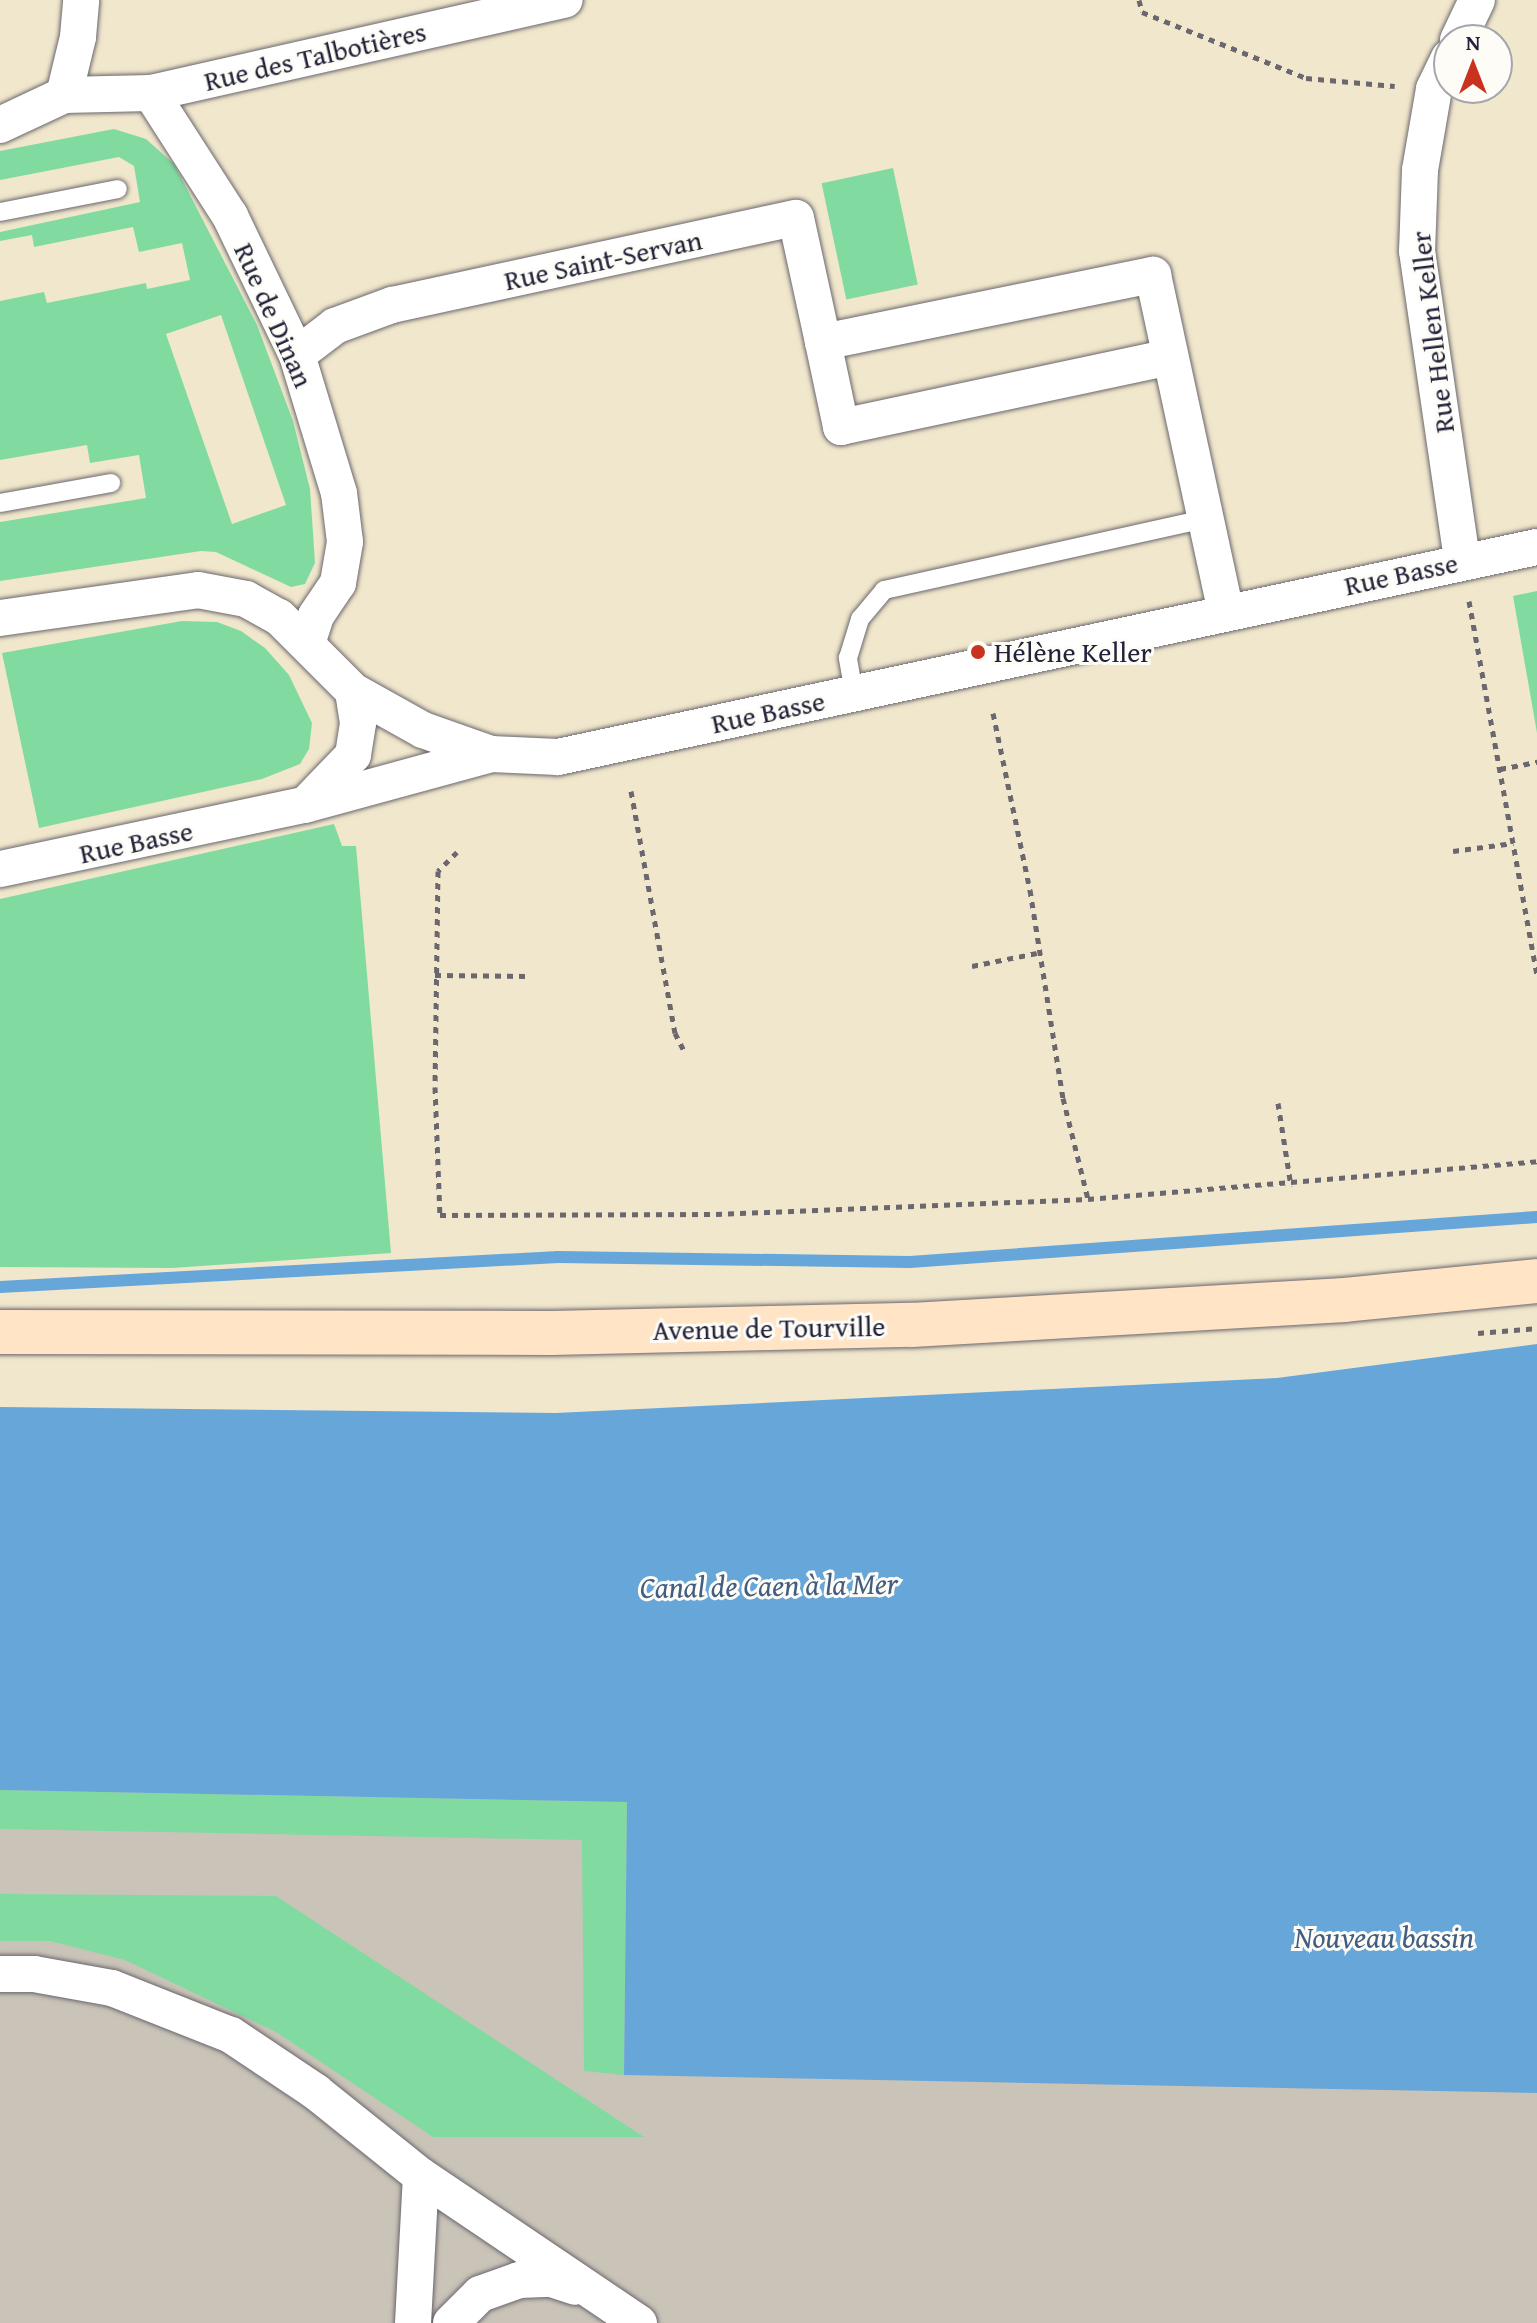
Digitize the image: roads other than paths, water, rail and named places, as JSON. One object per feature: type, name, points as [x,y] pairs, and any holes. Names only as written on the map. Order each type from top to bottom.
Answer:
[{"type":"street","points":[[0,125],[64,95],[78,37],[81,0]]},
{"type":"street","name":"Rue des Talbotières","points":[[64,95],[151,93],[565,0]]},
{"type":"street","points":[[1466,24],[1477,0]]},
{"type":"street","name":"Rue de Dinan","points":[[151,93],[230,216],[297,355],[339,493],[345,542],[338,583],[316,616],[307,644]]},
{"type":"street","name":"Rue Hellen Keller","points":[[1435,104],[1420,170],[1417,251],[1462,561]]},
{"type":"street","name":"Rue Saint-Servan","points":[[297,355],[335,326],[392,305],[796,218],[841,427],[1170,357]]},
{"type":"street","points":[[823,342],[1153,275],[1226,612]]},
{"type":"street","name":"Rue Basse","points":[[0,869],[305,805],[491,754],[558,757],[1537,547]]},
{"type":"street","points":[[0,618],[198,590],[246,599],[279,617],[353,691],[423,730],[491,754]]},
{"type":"street","points":[[305,805],[353,755],[358,723],[353,691]]},
{"type":"street","name":"Avenue de Tourville","points":[[0,1332],[535,1333],[912,1325],[1344,1300],[1537,1281]]},
{"type":"street","points":[[0,1974],[34,1974],[112,1988],[231,2035],[316,2092],[421,2176],[639,2323]]},
{"type":"street","points":[[413,2323],[421,2176]]},
{"type":"street","points":[[451,2323],[480,2294],[519,2280],[551,2279],[592,2292]]},
{"type":"lane","points":[[0,212],[118,189]]},
{"type":"lane","points":[[0,503],[111,483]]},
{"type":"lane","points":[[854,693],[848,658],[860,619],[884,590],[1205,519]]},
{"type":"water","points":[[1537,1344],[1537,2093],[624,2075],[627,1802],[0,1790],[0,1407],[556,1413],[1277,1378]]},
{"type":"waterway","points":[[0,1287],[558,1257],[910,1262],[1537,1217]]},
{"type":"place","name":"Hélène Keller","points":[[978,652]]},
{"type":"water label","name":"Canal de Caen à la Mer","points":[[769,1585]]},
{"type":"water label","name":"Nouveau bassin","points":[[1384,1937]]}]
